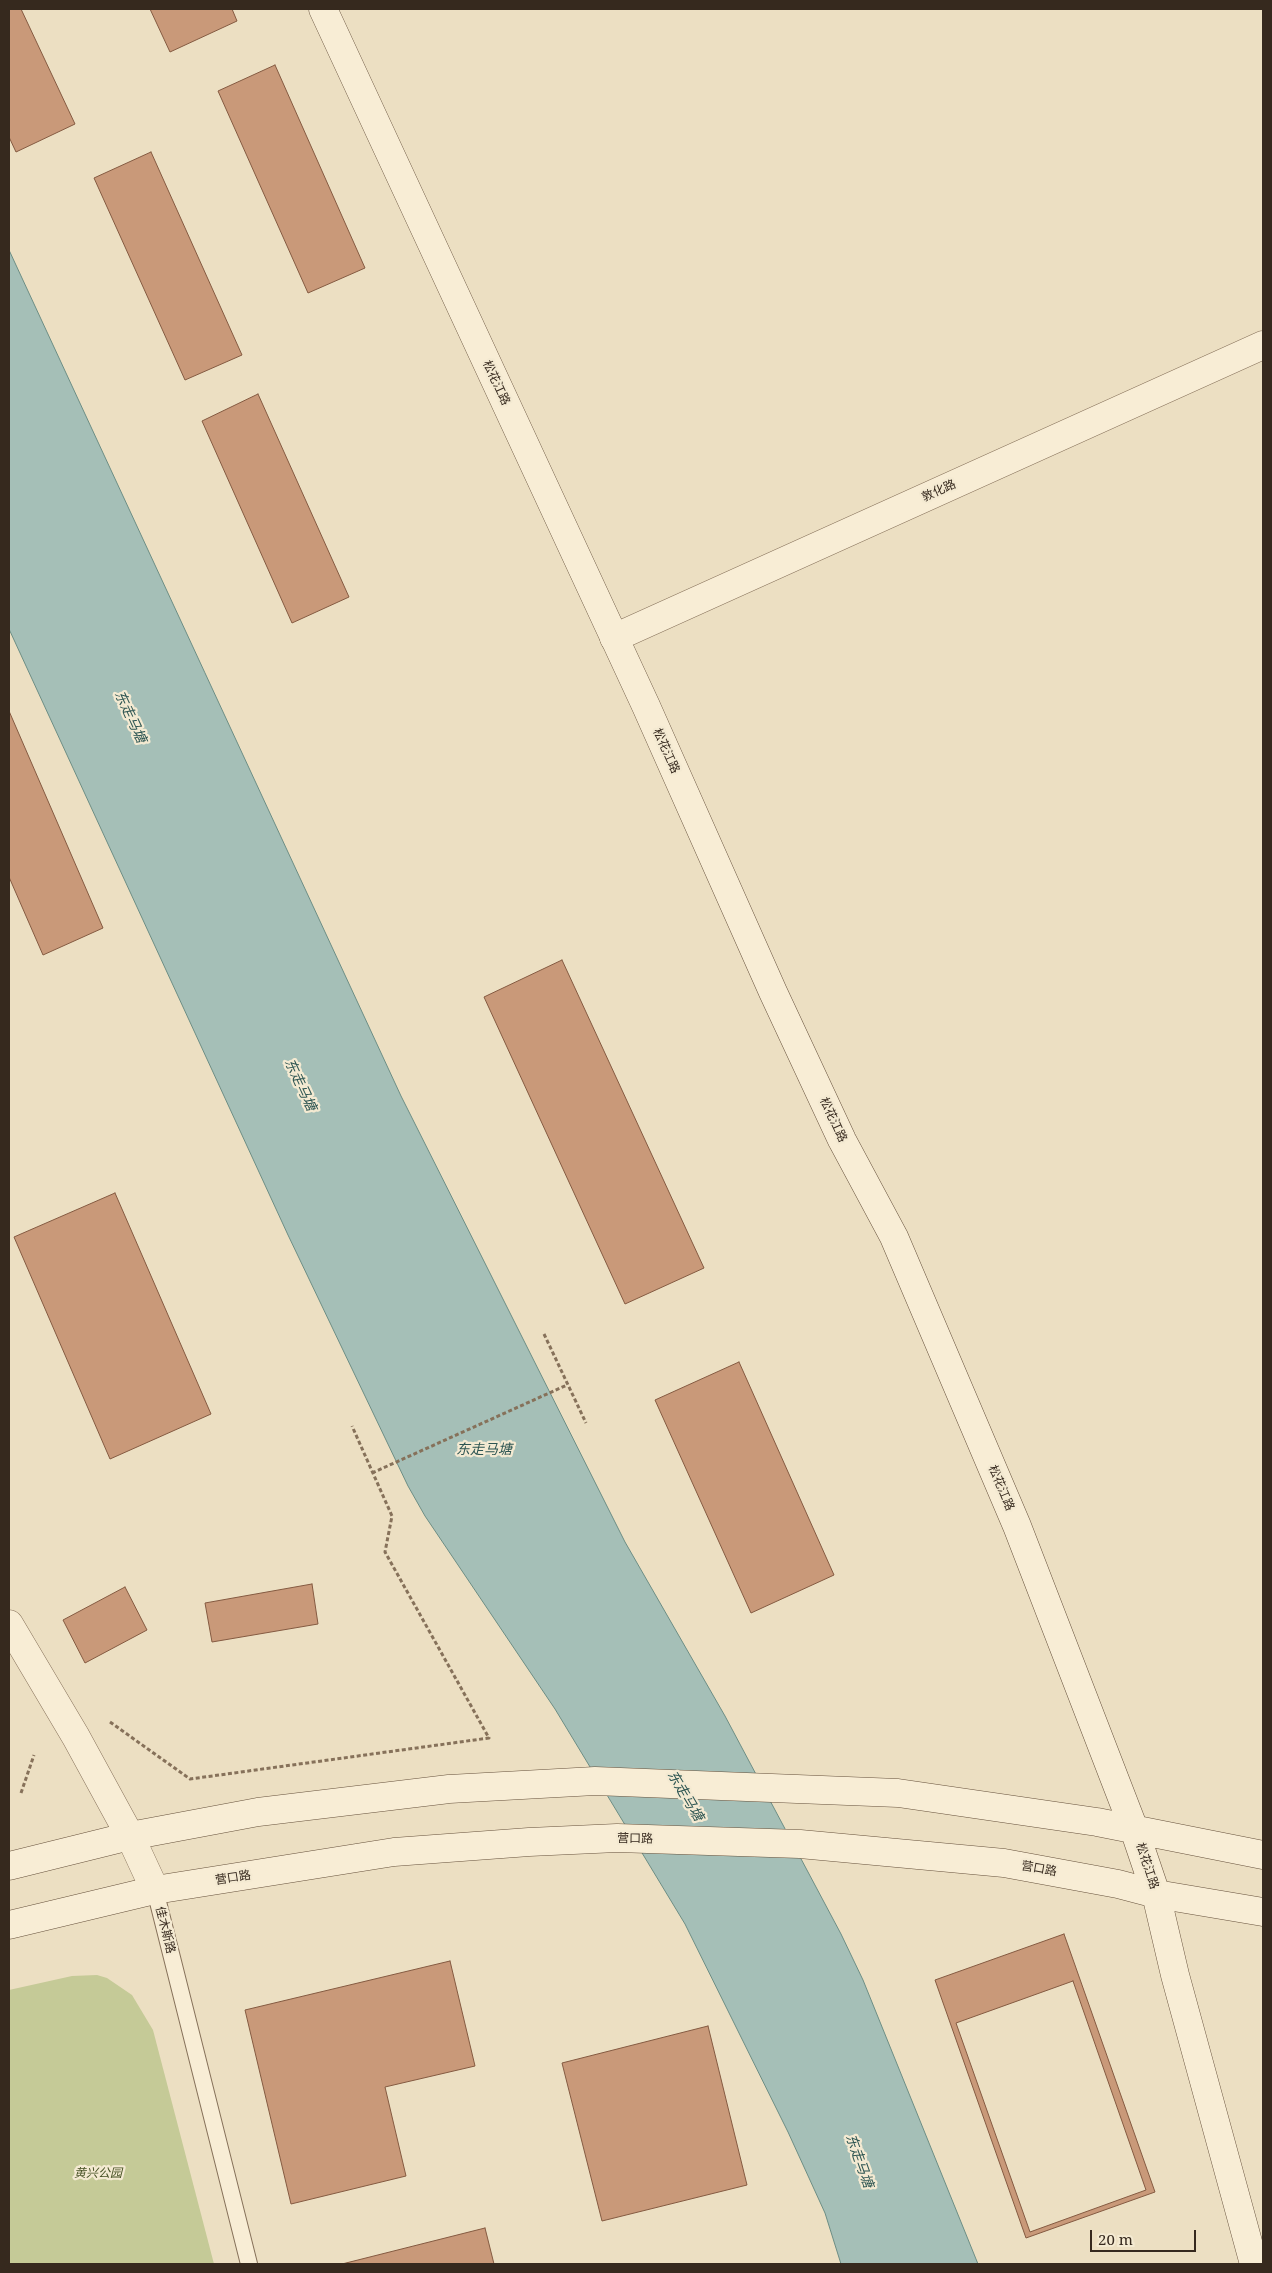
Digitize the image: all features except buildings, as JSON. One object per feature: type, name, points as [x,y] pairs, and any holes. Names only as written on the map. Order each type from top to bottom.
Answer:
[{"type":"main road","name":"松花江路","points":[[323,9],[614,638],[834,1123],[894,1237],[1017,1526],[1134,1829],[1156,1894],[1175,1975],[1254,2264]]},
{"type":"main road","name":"敦化路","points":[[614,638],[1263,345]]},
{"type":"main road","name":"佳木斯路","points":[[9,1624],[76,1737],[130,1836],[155,1890]]},
{"type":"main road","points":[[9,1866],[130,1836],[258,1812],[430,1791],[594,1781],[898,1793],[982,1804],[1134,1829],[1263,1855]]},
{"type":"main road","name":"营口路","points":[[9,1925],[155,1890],[394,1852],[529,1842],[618,1838],[800,1844],[1004,1863],[1118,1884],[1156,1894],[1263,1912]]},
{"type":"lane","name":"佳木斯路","points":[[155,1890],[249,2264]]},
{"type":"path","points":[[544,1334],[586,1423]]},
{"type":"path","points":[[372,1473],[567,1385]]},
{"type":"path","points":[[110,1722],[190,1779],[489,1738],[385,1552],[392,1516],[352,1426]]},
{"type":"path","points":[[21,1793],[34,1755]]},
{"type":"green space","name":"黄兴公园","points":[[97,1975],[107,1978],[132,1995],[153,2030],[214,2264],[9,2264],[9,1990],[72,1976]]},
{"type":"water","name":"东走马塘","points":[[9,250],[401,1096],[625,1542],[725,1716],[841,1934],[863,1980],[978,2264],[841,2264],[825,2213],[788,2132],[685,1924],[555,1709],[425,1516],[408,1486],[288,1235],[9,629]]}]
